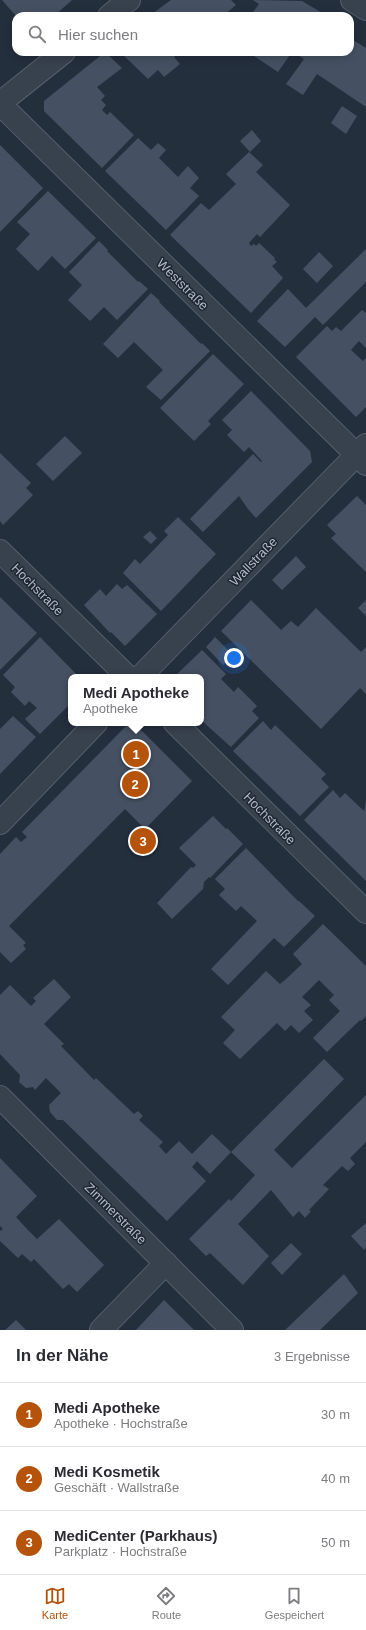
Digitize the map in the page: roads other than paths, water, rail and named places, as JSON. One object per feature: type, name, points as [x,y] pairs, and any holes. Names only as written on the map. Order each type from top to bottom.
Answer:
[{"type":"street","points":[[114,12],[129,0]]},
{"type":"street","points":[[352,0],[366,9]]},
{"type":"street","points":[[0,103],[59,56]]},
{"type":"street","name":"Weststraße","points":[[0,103],[363,454]]},
{"type":"street","name":"Wallstraße","points":[[143,674],[363,454]]},
{"type":"street","name":"Hochstraße","points":[[0,551],[125,674]]},
{"type":"street","points":[[0,823],[93,726]]},
{"type":"street","name":"Hochstraße","points":[[178,726],[366,912]]},
{"type":"street","name":"Zimmerstraße","points":[[0,1097],[232,1330]]},
{"type":"street","points":[[101,1330],[166,1263]]},
{"type":"place","name":"Medi Apotheke","points":[[136,754]]},
{"type":"place","name":"Medi Kosmetik","points":[[135,784]]},
{"type":"place","name":"MediCenter (Parkhaus)","points":[[143,841]]}]
